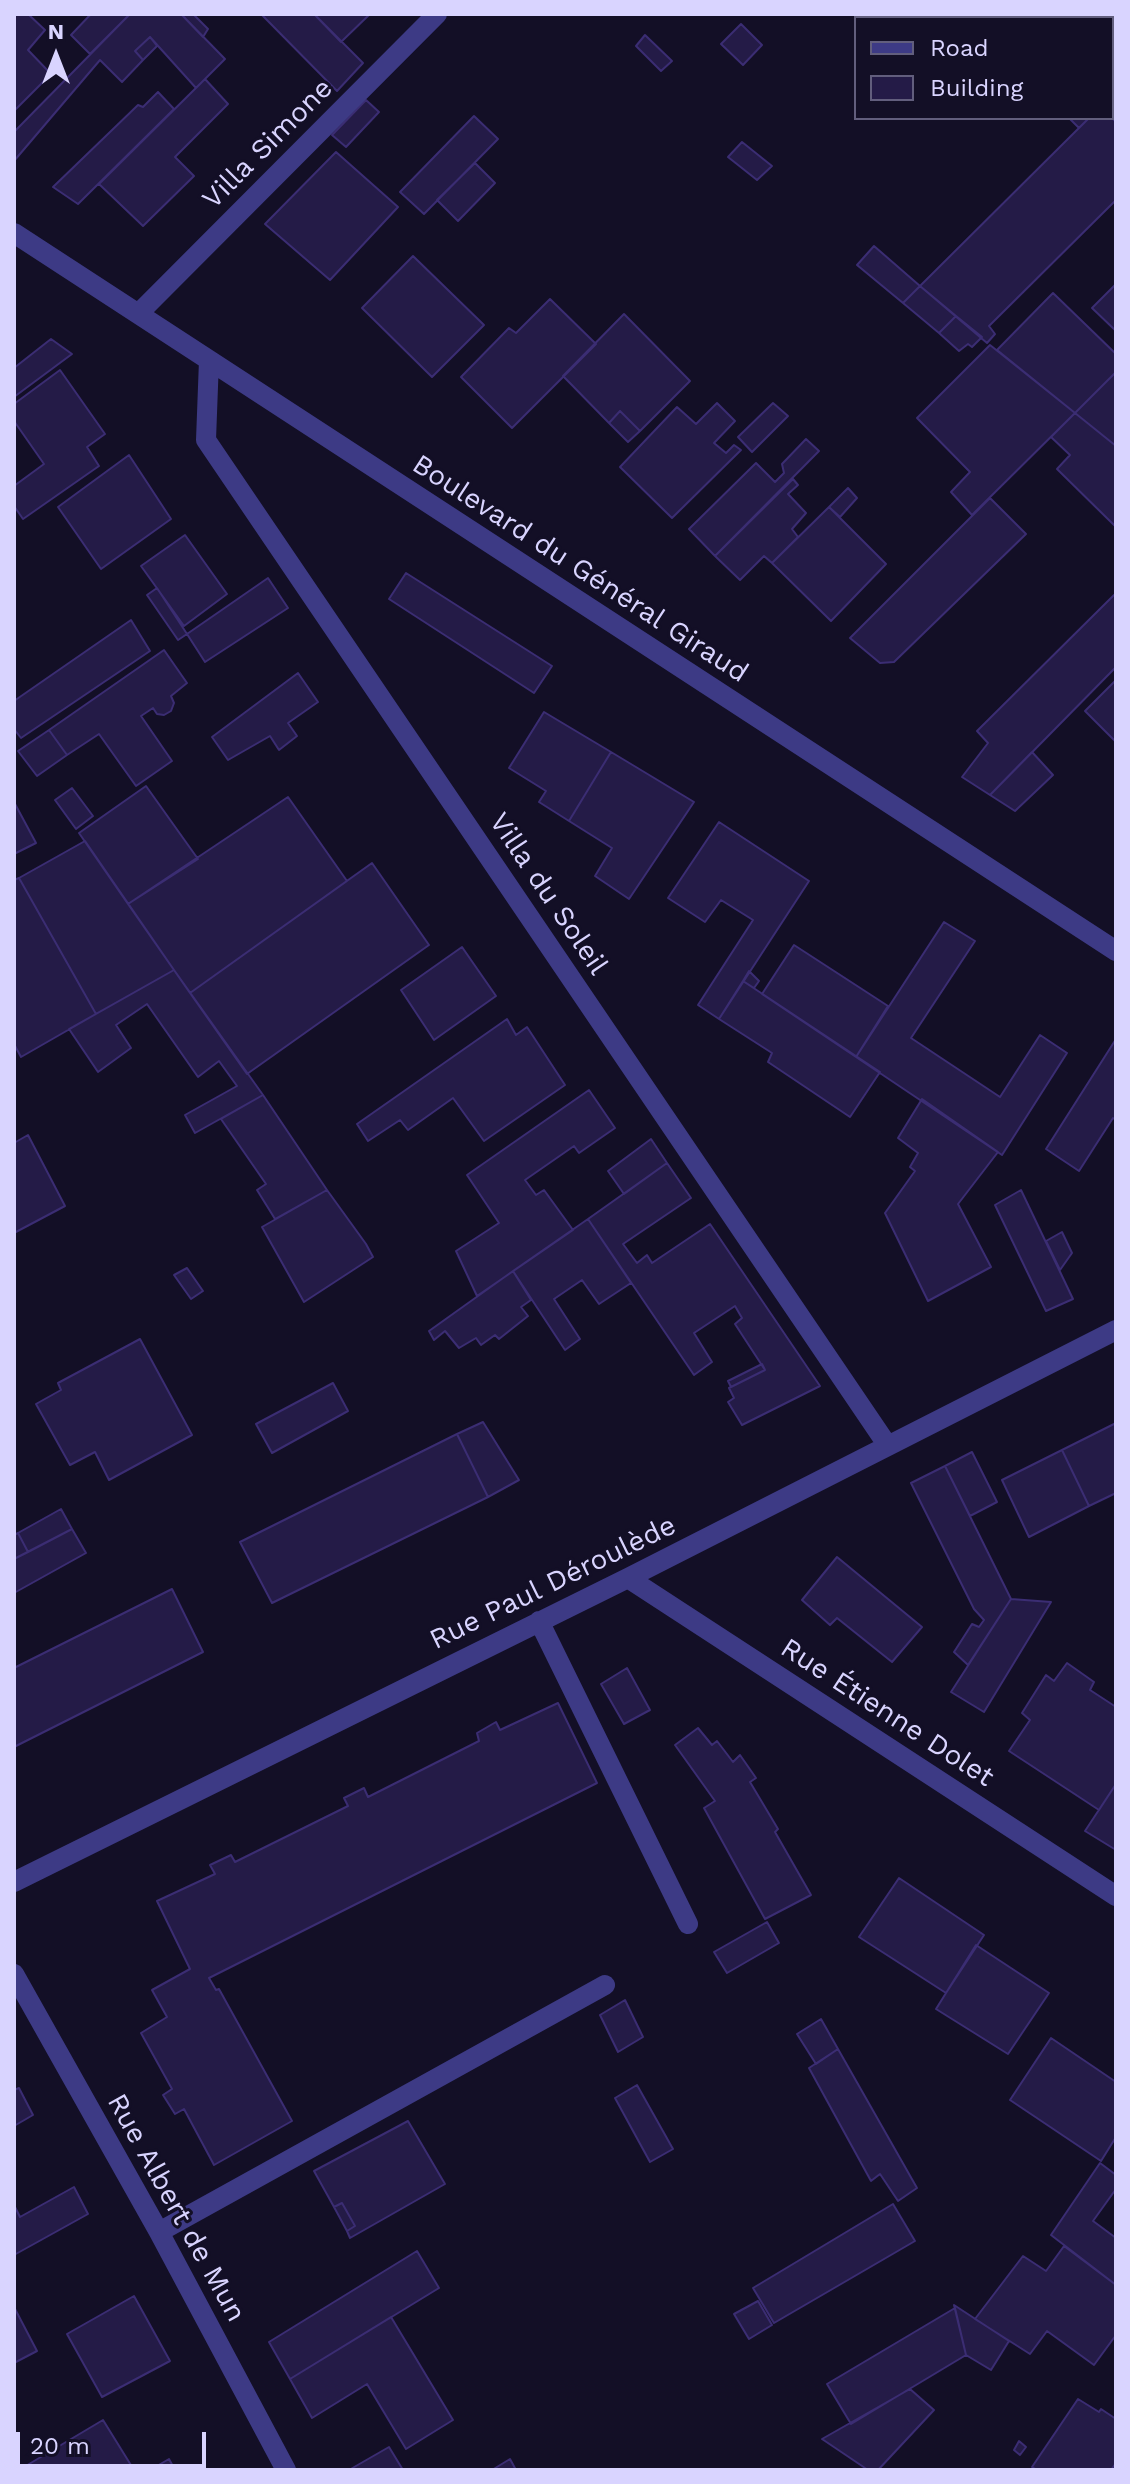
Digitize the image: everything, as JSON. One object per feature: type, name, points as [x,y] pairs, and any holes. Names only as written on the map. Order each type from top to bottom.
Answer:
[{"type":"street","name":"Villa Simone","points":[[138,314],[437,14]]},
{"type":"street","name":"Boulevard du Général Giraud","points":[[14,233],[1116,951]]},
{"type":"street","name":"Villa du Soleil","points":[[209,360],[206,440],[888,1446]]},
{"type":"street","name":"Rue Paul Déroulède","points":[[14,1882],[628,1578],[1116,1330]]},
{"type":"street","name":"Rue Étienne Dolet","points":[[628,1578],[1116,1896]]},
{"type":"street","points":[[539,1621],[688,1924]]},
{"type":"street","name":"Rue Albert de Mun","points":[[14,1974],[159,2232],[286,2470]]},
{"type":"street","points":[[159,2232],[605,1985]]},
{"type":"building","points":[[14,14],[28,14],[45,30],[28,50],[51,74],[14,111]]},
{"type":"building","points":[[91,14],[130,14],[90,54],[71,35]]},
{"type":"building","points":[[130,14],[181,14],[225,59],[196,88],[150,37],[135,51],[143,60],[122,82],[100,60],[14,161],[14,132]]},
{"type":"building","points":[[181,14],[193,14],[208,29],[203,37]]},
{"type":"building","points":[[261,14],[314,14],[363,63],[337,91]]},
{"type":"building","points":[[314,14],[370,14],[341,42]]},
{"type":"building","points":[[1030,14],[1061,14],[1060,16]]},
{"type":"building","points":[[1094,14],[1116,14],[1116,36],[1114,16]]},
{"type":"building","points":[[741,24],[762,45],[743,65],[721,44]]},
{"type":"building","points":[[645,35],[672,61],[661,71],[636,46]]},
{"type":"building","points":[[150,37],[157,46],[143,60],[135,51]]},
{"type":"building","points":[[1114,68],[1116,70],[1114,94]]},
{"type":"building","points":[[205,79],[228,104],[175,157],[194,176],[143,226],[99,184]]},
{"type":"building","points":[[158,92],[174,109],[78,204],[53,187],[138,105],[143,107]]},
{"type":"building","points":[[366,100],[379,112],[346,147],[332,135]]},
{"type":"building","points":[[474,116],[498,139],[424,214],[400,192]]},
{"type":"building","points":[[1071,120],[1087,120],[1079,128]]},
{"type":"building","points":[[1087,120],[1116,122],[1116,200],[989,326],[995,334],[987,343],[920,286]]},
{"type":"building","points":[[742,142],[772,166],[757,180],[728,157]]},
{"type":"building","points":[[336,152],[398,207],[330,280],[265,224]]},
{"type":"building","points":[[475,163],[495,183],[458,221],[437,200]]},
{"type":"building","points":[[874,246],[920,286],[903,303],[857,265]]},
{"type":"building","points":[[413,256],[484,325],[432,377],[362,308]]},
{"type":"building","points":[[1116,284],[1116,331],[1092,308]]},
{"type":"building","points":[[920,286],[956,316],[939,333],[903,303]]},
{"type":"building","points":[[1053,293],[1116,354],[1116,372],[1075,413],[997,350]]},
{"type":"building","points":[[550,299],[596,344],[512,428],[461,377],[509,328],[516,333]]},
{"type":"building","points":[[624,314],[690,381],[640,431],[620,411],[609,423],[563,376]]},
{"type":"building","points":[[956,316],[982,337],[972,347],[968,344],[959,351],[939,333]]},
{"type":"building","points":[[51,339],[72,354],[14,397],[14,368]]},
{"type":"building","points":[[990,345],[1075,413],[972,515],[951,492],[970,472],[917,418]]},
{"type":"building","points":[[60,370],[105,434],[87,447],[99,466],[23,519],[14,506],[14,486],[44,464],[14,421],[14,404]]},
{"type":"building","points":[[1116,372],[1116,446],[1075,413]]},
{"type":"building","points":[[717,403],[735,421],[714,443],[726,453],[734,445],[741,450],[672,518],[620,467],[677,407],[696,424]]},
{"type":"building","points":[[773,403],[788,416],[752,452],[738,437]]},
{"type":"building","points":[[620,411],[640,431],[628,442],[609,423]]},
{"type":"building","points":[[1075,413],[1116,446],[1116,527],[1057,469],[1070,455],[1051,437]]},
{"type":"building","points":[[806,439],[819,451],[715,556],[689,529],[756,463],[775,482],[784,473],[782,464]]},
{"type":"building","points":[[129,455],[171,519],[101,569],[58,507]]},
{"type":"building","points":[[793,479],[798,485],[788,494],[806,513],[792,529],[798,537],[772,563],[764,556],[740,580],[715,556]]},
{"type":"building","points":[[848,488],[857,498],[840,517],[829,507]]},
{"type":"building","points":[[990,498],[1026,534],[894,662],[880,663],[850,638]]},
{"type":"building","points":[[829,507],[886,564],[831,621],[772,563]]},
{"type":"building","points":[[185,535],[227,594],[184,626],[141,566]]},
{"type":"building","points":[[406,573],[552,666],[534,693],[389,599]]},
{"type":"building","points":[[268,578],[288,608],[205,662],[187,634]]},
{"type":"building","points":[[157,588],[187,634],[178,640],[147,595]]},
{"type":"building","points":[[1114,595],[1116,667],[990,795],[962,777],[988,743],[977,731]]},
{"type":"building","points":[[131,620],[150,651],[21,738],[14,729],[14,701]]},
{"type":"building","points":[[164,650],[187,683],[171,696],[174,703],[171,711],[164,715],[157,714],[153,708],[141,716],[172,761],[136,786],[99,734],[67,755],[49,730]]},
{"type":"building","points":[[298,673],[318,702],[288,723],[297,736],[279,750],[270,736],[228,760],[212,737]]},
{"type":"building","points":[[1116,680],[1116,742],[1085,711]]},
{"type":"building","points":[[544,712],[611,752],[569,821],[539,802],[546,791],[509,768]]},
{"type":"building","points":[[49,730],[67,755],[37,776],[18,751]]},
{"type":"building","points":[[611,752],[694,802],[629,899],[595,876],[612,848],[569,821]]},
{"type":"building","points":[[1032,752],[1053,775],[1015,811],[990,795]]},
{"type":"building","points":[[146,786],[198,859],[128,904],[79,833]]},
{"type":"building","points":[[72,788],[93,816],[76,829],[55,800]]},
{"type":"building","points":[[288,797],[347,881],[190,993],[128,904]]},
{"type":"building","points":[[14,802],[36,843],[14,854]]},
{"type":"building","points":[[719,822],[809,881],[719,1019],[698,1005],[753,920],[721,900],[705,922],[668,898]]},
{"type":"building","points":[[85,841],[174,970],[96,1014],[19,878]]},
{"type":"building","points":[[372,863],[429,945],[247,1074],[190,993]]},
{"type":"building","points":[[19,878],[96,1014],[21,1057],[14,1044],[14,880]]},
{"type":"building","points":[[944,922],[975,941],[911,1038],[1000,1097],[1040,1035],[1067,1053],[1002,1155],[856,1057]]},
{"type":"building","points":[[794,945],[888,1006],[856,1057],[762,994]]},
{"type":"building","points":[[462,947],[496,996],[434,1040],[401,990]]},
{"type":"building","points":[[174,970],[263,1095],[195,1133],[185,1115],[237,1086],[219,1061],[198,1077],[147,1004],[116,1025],[131,1048],[98,1072],[69,1029]]},
{"type":"building","points":[[749,971],[759,981],[754,988],[743,981]]},
{"type":"building","points":[[743,981],[880,1072],[850,1117],[768,1062],[772,1053],[719,1019]]},
{"type":"building","points":[[507,1019],[516,1035],[527,1027],[565,1085],[484,1141],[453,1098],[408,1130],[400,1120],[368,1141],[357,1124]]},
{"type":"building","points":[[1116,1039],[1116,1120],[1113,1118],[1079,1171],[1046,1149]]},
{"type":"building","points":[[589,1090],[615,1128],[579,1153],[574,1146],[525,1180],[536,1195],[544,1190],[573,1230],[477,1296],[456,1251],[499,1223],[467,1175]]},
{"type":"building","points":[[263,1095],[327,1190],[275,1219],[257,1190],[266,1184],[221,1119]]},
{"type":"building","points":[[922,1099],[998,1152],[958,1204],[991,1267],[928,1301],[885,1213],[915,1171],[910,1167],[918,1153],[898,1138]]},
{"type":"building","points":[[28,1135],[65,1206],[14,1233],[14,1143]]},
{"type":"building","points":[[651,1139],[667,1163],[624,1194],[608,1171]]},
{"type":"building","points":[[667,1163],[691,1198],[623,1244],[637,1263],[647,1255],[652,1263],[710,1224],[820,1386],[742,1425],[728,1402],[734,1398],[729,1388],[765,1370],[735,1324],[742,1318],[735,1306],[694,1333],[712,1362],[694,1375],[588,1219]]},
{"type":"building","points":[[327,1190],[373,1257],[304,1302],[262,1227]]},
{"type":"building","points":[[1021,1190],[1073,1299],[1046,1311],[995,1205]]},
{"type":"building","points":[[588,1219],[631,1283],[599,1304],[582,1280],[554,1299],[580,1339],[565,1350],[513,1271]]},
{"type":"building","points":[[1062,1232],[1072,1253],[1060,1270],[1046,1241]]},
{"type":"building","points":[[187,1268],[203,1291],[191,1299],[174,1275]]},
{"type":"building","points":[[513,1271],[531,1300],[521,1307],[528,1316],[499,1339],[495,1335],[481,1345],[476,1338],[459,1348],[445,1331],[434,1340],[429,1331]]},
{"type":"building","points":[[140,1339],[192,1435],[109,1480],[95,1452],[70,1465],[36,1404],[61,1390],[58,1383]]},
{"type":"building","points":[[762,1364],[765,1370],[731,1387],[728,1381]]},
{"type":"building","points":[[333,1383],[348,1411],[272,1453],[256,1424]]},
{"type":"building","points":[[483,1422],[519,1480],[488,1497],[457,1434]]},
{"type":"building","points":[[1116,1423],[1116,1493],[1089,1506],[1062,1450]]},
{"type":"building","points":[[457,1434],[488,1497],[272,1603],[240,1542]]},
{"type":"building","points":[[1062,1450],[1089,1506],[1029,1537],[1002,1480]]},
{"type":"building","points":[[972,1452],[997,1502],[970,1516],[945,1466]]},
{"type":"building","points":[[945,1466],[1011,1599],[968,1665],[954,1652],[972,1624],[979,1627],[984,1620],[974,1609],[911,1483]]},
{"type":"building","points":[[61,1509],[72,1529],[28,1552],[18,1533]]},
{"type":"building","points":[[72,1529],[86,1553],[14,1593],[14,1559]]},
{"type":"building","points":[[18,1533],[28,1552],[14,1559],[14,1535]]},
{"type":"building","points":[[837,1557],[922,1627],[892,1662],[837,1618],[830,1625],[802,1600]]},
{"type":"building","points":[[172,1589],[203,1652],[14,1747],[14,1668]]},
{"type":"building","points":[[1011,1599],[1051,1602],[984,1712],[951,1692]]},
{"type":"building","points":[[1067,1663],[1094,1682],[1090,1690],[1116,1707],[1116,1784],[1099,1810],[1009,1751],[1030,1720],[1022,1713],[1046,1675],[1054,1681]]},
{"type":"building","points":[[627,1668],[650,1710],[624,1724],[601,1684]]},
{"type":"building","points":[[558,1703],[597,1783],[209,1978],[216,1990],[219,1989],[292,2121],[214,2165],[184,2109],[175,2114],[163,2095],[172,2089],[141,2033],[167,2017],[152,1990],[190,1969],[157,1901],[215,1874],[210,1865],[231,1855],[235,1862],[348,1806],[344,1798],[364,1788],[368,1797],[479,1741],[477,1733],[496,1722],[500,1730]]},
{"type":"building","points":[[698,1728],[712,1745],[717,1741],[733,1762],[740,1755],[756,1778],[750,1782],[811,1895],[765,1919],[704,1808],[715,1801],[675,1745]]},
{"type":"building","points":[[1116,1784],[1116,1850],[1085,1831]]},
{"type":"building","points":[[899,1878],[984,1935],[946,1993],[859,1937]]},
{"type":"building","points":[[767,1922],[779,1943],[727,1973],[714,1952]]},
{"type":"building","points":[[976,1945],[1049,1993],[1008,2054],[936,2009]]},
{"type":"building","points":[[625,2000],[643,2037],[618,2052],[600,2015]]},
{"type":"building","points":[[821,2019],[838,2049],[816,2064],[797,2034]]},
{"type":"building","points":[[1051,2038],[1116,2082],[1116,2137],[1101,2161],[1010,2100]]},
{"type":"building","points":[[838,2049],[917,2188],[898,2201],[880,2174],[871,2181],[809,2068]]},
{"type":"building","points":[[637,2085],[673,2149],[650,2162],[615,2098]]},
{"type":"building","points":[[19,2088],[33,2115],[14,2126],[14,2090]]},
{"type":"building","points":[[408,2121],[445,2184],[350,2238],[347,2231],[355,2226],[342,2203],[334,2207],[314,2171]]},
{"type":"building","points":[[1100,2163],[1116,2175],[1116,2189],[1093,2221],[1116,2238],[1116,2285],[1051,2235]]},
{"type":"building","points":[[74,2187],[88,2214],[14,2255],[14,2205],[20,2217]]},
{"type":"building","points":[[342,2203],[355,2226],[347,2231],[334,2207]]},
{"type":"building","points":[[893,2204],[915,2241],[774,2323],[753,2288]]},
{"type":"building","points":[[1064,2246],[1116,2285],[1116,2335],[1094,2365],[1047,2331],[1030,2354],[975,2319],[1023,2256],[1046,2271]]},
{"type":"building","points":[[417,2251],[439,2288],[290,2379],[269,2342]]},
{"type":"building","points":[[134,2296],[170,2361],[102,2397],[67,2334]]},
{"type":"building","points":[[758,2301],[772,2325],[749,2339],[734,2314]]},
{"type":"building","points":[[954,2305],[1009,2341],[991,2370],[966,2355]]},
{"type":"building","points":[[14,2307],[37,2351],[14,2363]]},
{"type":"building","points":[[955,2308],[966,2355],[851,2424],[827,2384]]},
{"type":"building","points":[[391,2317],[453,2420],[406,2449],[367,2384],[312,2418],[290,2379]]},
{"type":"building","points":[[910,2389],[934,2410],[878,2470],[868,2470],[822,2439]]},
{"type":"building","points":[[1078,2399],[1116,2419],[1116,2463],[1111,2470],[1037,2470],[1032,2467]]},
{"type":"building","points":[[103,2420],[134,2470],[19,2470]]},
{"type":"building","points":[[1019,2441],[1026,2447],[1020,2455],[1014,2450]]},
{"type":"building","points":[[389,2447],[403,2470],[349,2470]]},
{"type":"building","points":[[169,2459],[175,2470],[150,2470]]},
{"type":"building","points":[[510,2459],[516,2470],[492,2470]]}]
